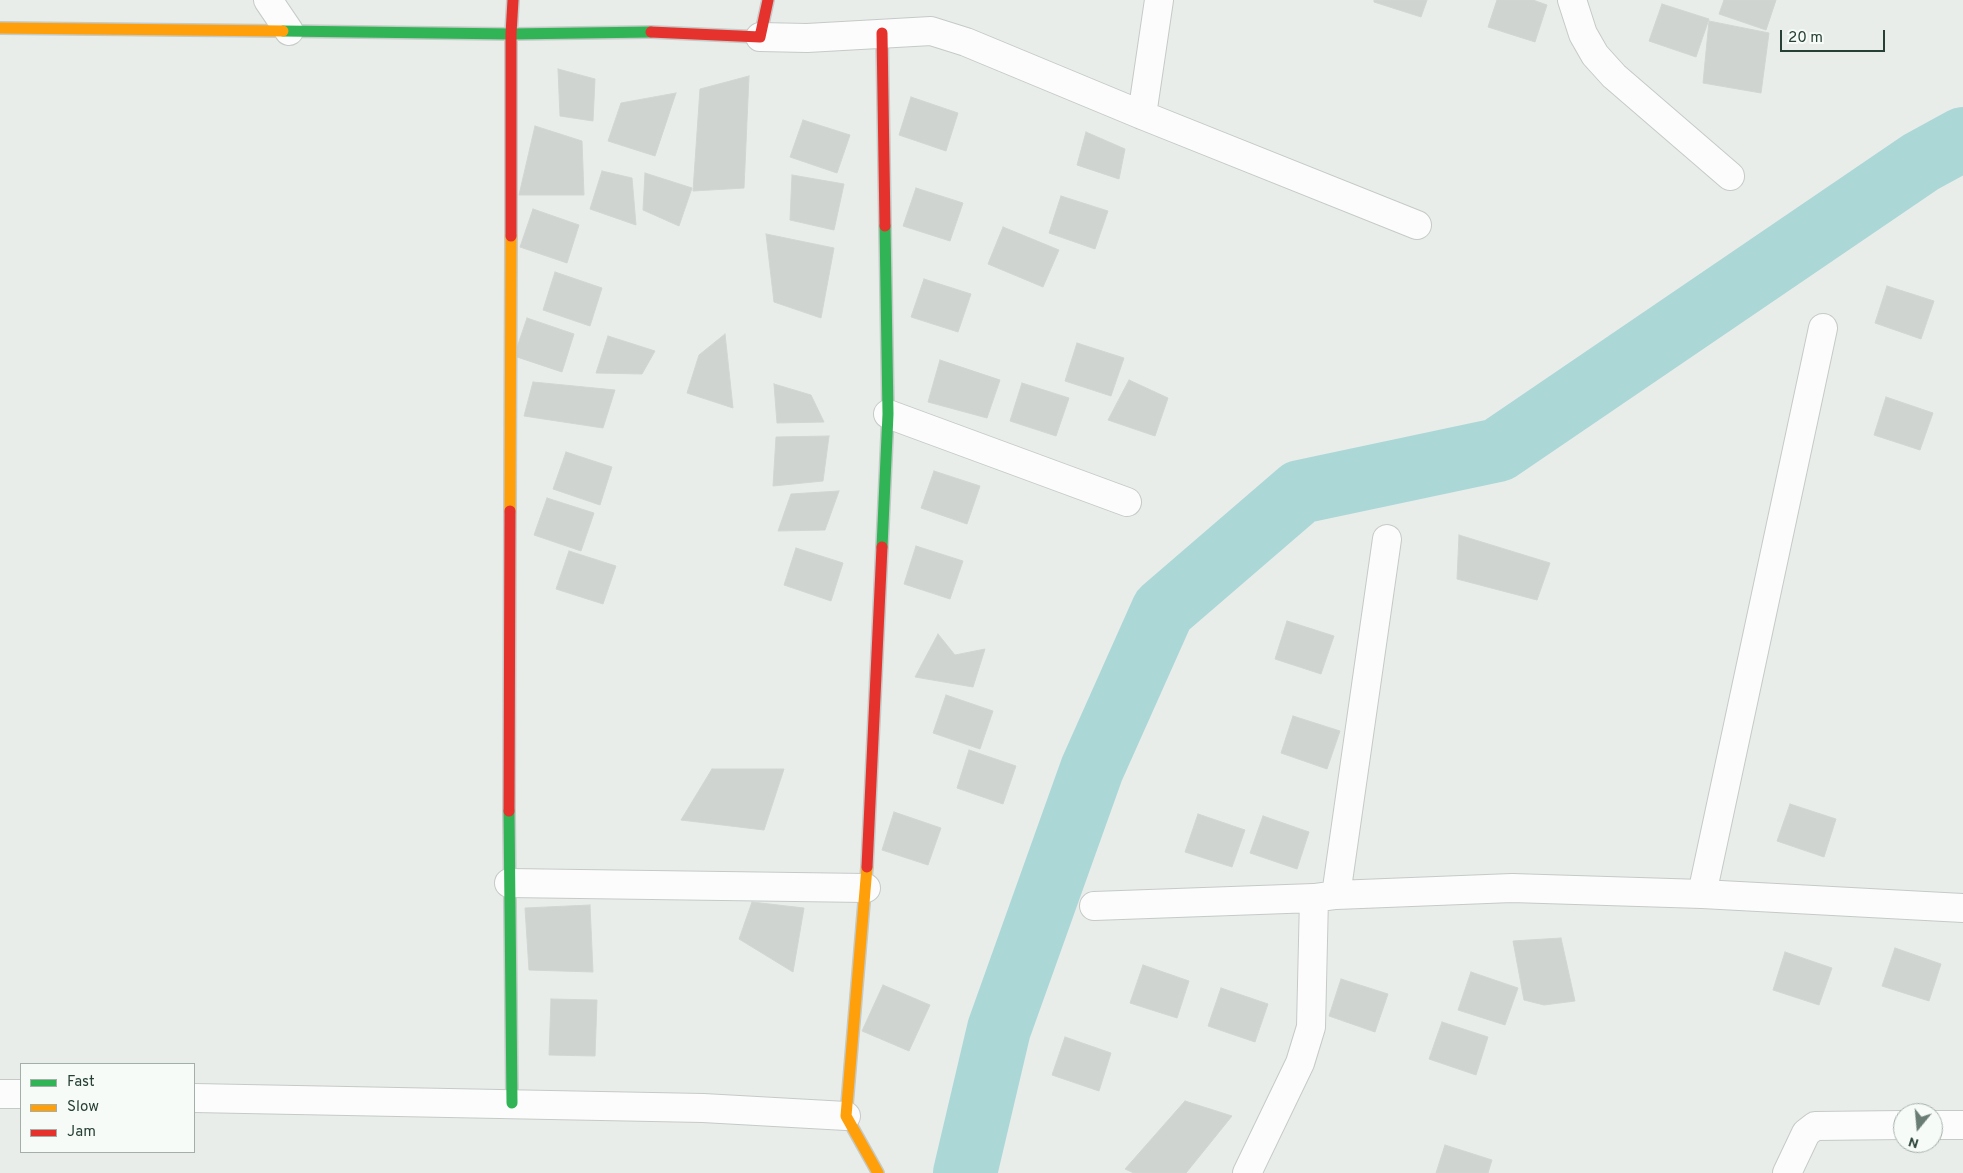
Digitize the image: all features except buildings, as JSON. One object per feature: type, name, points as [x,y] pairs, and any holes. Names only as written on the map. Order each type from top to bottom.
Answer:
[{"type":"street","points":[[268,0],[288,31]]},
{"type":"street","points":[[512,1103],[509,883],[510,34],[513,0]]},
{"type":"street","points":[[760,37],[768,0]]},
{"type":"street","points":[[1142,115],[1159,0]]},
{"type":"street","points":[[1572,0],[1583,34],[1595,55],[1614,76],[1730,176]]},
{"type":"street","points":[[0,28],[510,34],[659,32],[807,38],[931,31],[966,42],[1417,225]]},
{"type":"street","points":[[878,1173],[846,1116],[866,888],[888,414],[882,33]]},
{"type":"street","points":[[1702,894],[1823,328]]},
{"type":"street","points":[[888,414],[1127,502]]},
{"type":"street","points":[[1247,1173],[1300,1063],[1311,1027],[1325,897],[1387,540]]},
{"type":"street","points":[[509,883],[866,888]]},
{"type":"street","points":[[1094,906],[1512,888],[1702,894],[1963,908]]},
{"type":"street","points":[[0,1094],[20,1094]]},
{"type":"street","points":[[195,1098],[702,1108],[846,1116]]},
{"type":"street","points":[[1788,1173],[1806,1133],[1815,1126],[1893,1125]]},
{"type":"street","points":[[1943,1125],[1963,1125]]},
{"type":"waterway","points":[[965,1173],[999,1029],[1092,769],[1163,610],[1300,492],[1498,450],[1921,162],[1963,139]]},
{"type":"traffic: fast","points":[[283,31],[511,34],[651,32]]},
{"type":"traffic: fast","points":[[882,547],[888,414],[885,226]]},
{"type":"traffic: fast","points":[[509,811],[512,1103]]},
{"type":"traffic: slow","points":[[0,28],[283,31]]},
{"type":"traffic: slow","points":[[510,511],[511,236]]},
{"type":"traffic: slow","points":[[867,867],[846,1116],[878,1173]]},
{"type":"traffic: jam","points":[[511,236],[511,34],[513,0]]},
{"type":"traffic: jam","points":[[651,32],[760,37],[768,0]]},
{"type":"traffic: jam","points":[[882,33],[885,226]]},
{"type":"traffic: jam","points":[[509,811],[510,511]]},
{"type":"traffic: jam","points":[[867,867],[882,547]]}]
